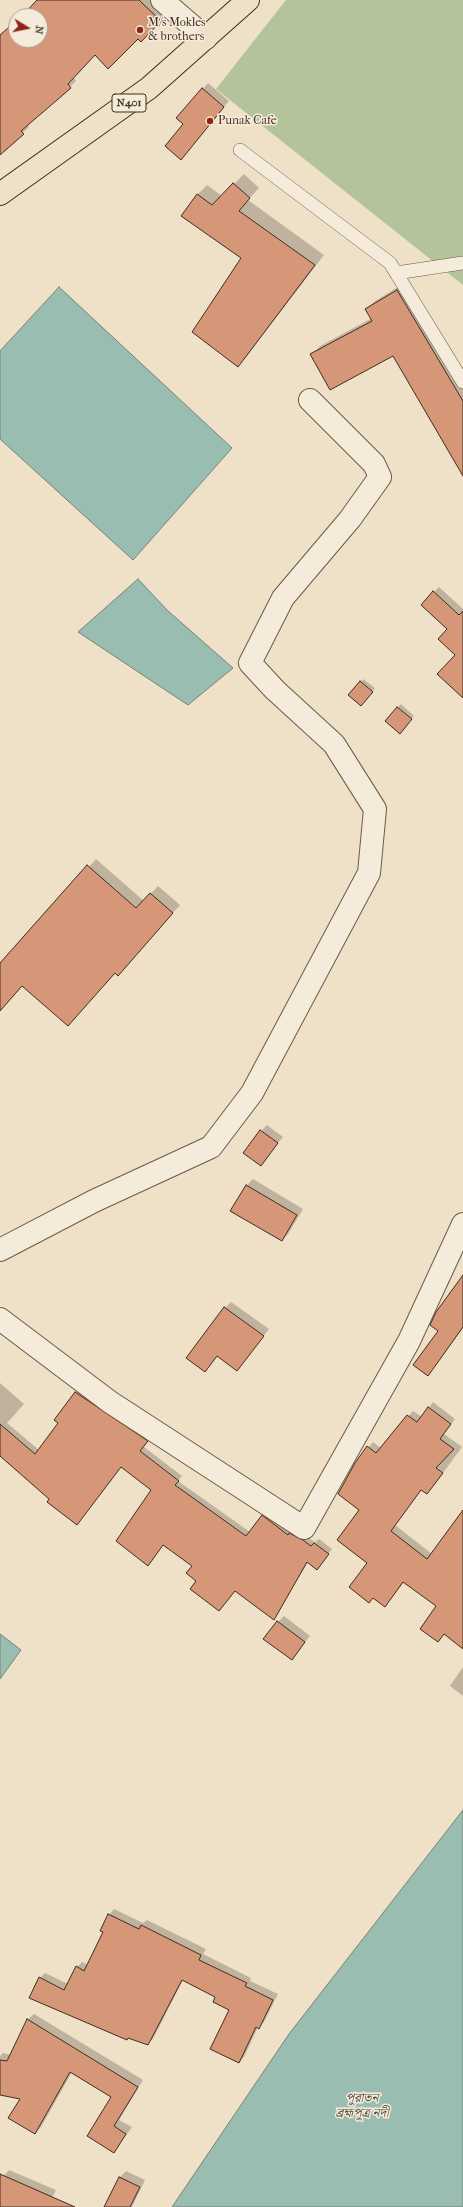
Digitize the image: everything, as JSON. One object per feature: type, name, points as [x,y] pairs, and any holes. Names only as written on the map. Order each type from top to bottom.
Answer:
[{"type":"highway","name":"N401","points":[[0,194],[150,88],[248,0]]},
{"type":"street","points":[[162,0],[206,38]]},
{"type":"street","points":[[0,1250],[94,1201],[210,1147],[252,1093],[369,873],[375,809],[334,744],[275,690],[250,663],[283,598],[350,519],[380,477],[374,464],[310,400]]},
{"type":"street","points":[[0,1319],[110,1402],[304,1528],[409,1341],[463,1224]]},
{"type":"lane","points":[[240,150],[390,263],[463,382]]},
{"type":"lane","points":[[396,273],[463,263]]},
{"type":"green space","points":[[286,0],[463,0],[463,285],[216,89]]},
{"type":"water","points":[[59,287],[232,448],[133,560],[0,439],[0,351]]},
{"type":"water","points":[[138,579],[167,610],[233,668],[188,705],[78,632]]},
{"type":"water","points":[[0,1634],[21,1650],[0,1679]]},
{"type":"water","name":"পুরাতন ব্রহ্মপুত্র নদী","points":[[463,1810],[463,2207],[172,2207],[289,2034]]},
{"type":"building","points":[[37,0],[139,0],[161,21],[141,42],[138,39],[108,69],[95,55],[68,84],[71,88],[21,131],[24,134],[0,155],[0,35],[8,28],[8,48],[48,48],[48,8],[30,8]]},
{"type":"building","points":[[202,88],[224,107],[181,160],[165,146],[183,124],[176,118]]},
{"type":"building","points":[[233,183],[250,198],[239,211],[315,265],[238,367],[192,332],[241,258],[181,216],[197,194],[212,205]]},
{"type":"building","points":[[397,290],[463,401],[463,476],[393,356],[330,390],[310,354],[372,321],[365,309]]},
{"type":"building","points":[[433,591],[459,615],[463,611],[463,698],[437,674],[455,655],[438,639],[447,629],[421,605]]},
{"type":"building","points":[[360,681],[373,692],[361,706],[348,695]]},
{"type":"building","points":[[397,707],[412,719],[400,734],[385,721]]},
{"type":"building","points":[[87,865],[136,908],[150,893],[173,913],[118,976],[115,973],[68,1026],[22,986],[0,1011],[0,963]]},
{"type":"building","points":[[260,1130],[278,1143],[261,1166],[243,1153]]},
{"type":"building","points":[[246,1185],[297,1215],[282,1241],[230,1211]]},
{"type":"building","points":[[463,1275],[463,1327],[428,1376],[413,1365],[438,1331],[430,1325],[436,1312]]},
{"type":"building","points":[[224,1307],[264,1336],[237,1371],[217,1356],[205,1372],[186,1358]]},
{"type":"building","points":[[75,1392],[148,1441],[140,1451],[179,1481],[175,1485],[246,1536],[262,1515],[288,1535],[289,1533],[311,1546],[314,1543],[329,1554],[317,1570],[307,1562],[274,1620],[235,1591],[219,1611],[190,1589],[196,1581],[186,1573],[192,1566],[163,1545],[148,1566],[116,1541],[151,1490],[121,1467],[77,1525],[47,1502],[49,1499],[0,1456],[0,1424],[35,1454],[58,1423],[54,1420]]},
{"type":"building","points":[[428,1407],[451,1424],[440,1439],[454,1449],[436,1468],[443,1473],[427,1494],[421,1490],[391,1531],[427,1559],[463,1510],[463,1649],[444,1634],[438,1642],[420,1629],[436,1606],[403,1582],[385,1607],[373,1598],[369,1603],[349,1587],[367,1563],[337,1540],[359,1510],[338,1494],[355,1463],[367,1446],[376,1453],[407,1415],[417,1422]]},
{"type":"building","points":[[277,1621],[305,1642],[292,1660],[263,1639]]},
{"type":"building","points":[[108,1914],[139,1929],[141,1925],[201,1955],[199,1960],[247,1983],[245,1986],[273,2000],[259,2029],[256,2027],[239,2063],[210,2049],[229,2010],[213,2002],[215,1997],[182,1980],[148,2045],[128,2038],[127,2040],[29,1998],[39,1977],[64,1990],[76,1966],[84,1971],[103,1932],[100,1931]]},
{"type":"building","points":[[27,2019],[138,2087],[114,2126],[126,2134],[114,2153],[87,2136],[111,2097],[70,2072],[35,2134],[8,2118],[20,2099],[0,2095],[0,2060],[7,2061]]},
{"type":"building","points":[[0,2174],[75,2207],[0,2207]]},
{"type":"building","points":[[119,2177],[140,2187],[130,2207],[104,2207]]},
{"type":"place","name":"M/s Mokles & brothers","points":[[140,30]]},
{"type":"place","name":"Punak Cafe","points":[[210,121]]}]
